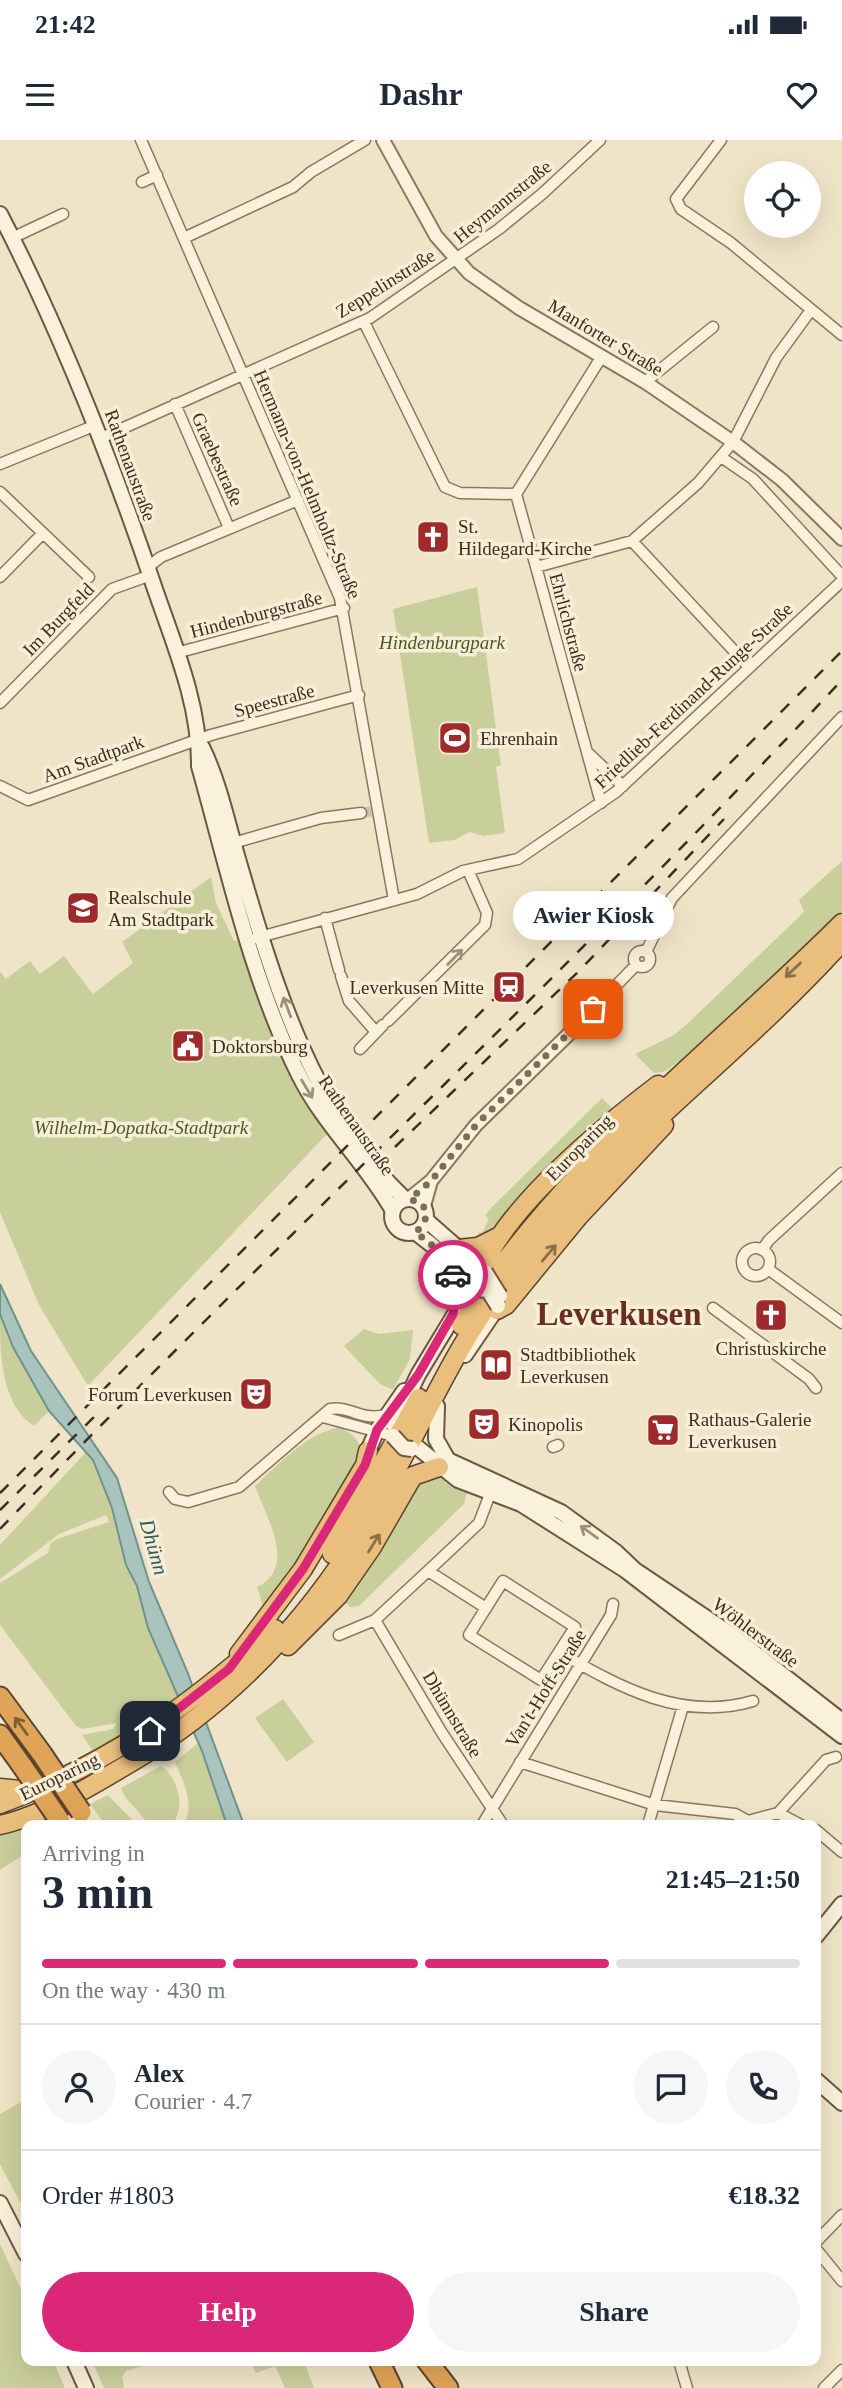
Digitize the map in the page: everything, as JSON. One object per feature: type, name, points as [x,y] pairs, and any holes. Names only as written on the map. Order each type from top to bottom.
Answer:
[{"type":"highway","name":"Europaring","points":[[0,1804],[34,1792],[120,1749],[168,1718],[267,1639],[326,1564],[457,1332],[500,1266],[559,1195],[842,923]]},
{"type":"highway","name":"Europaring","points":[[3,1825],[97,1782],[175,1736],[233,1690],[290,1629],[342,1560],[380,1502],[466,1337],[511,1273],[569,1205],[657,1117],[842,942]]},
{"type":"highway","points":[[483,1271],[498,1237],[590,1140],[725,1034]]},
{"type":"highway","points":[[499,1306],[506,1306],[579,1216],[644,1147],[711,1068]]},
{"type":"highway","points":[[449,1251],[478,1247],[498,1237]]},
{"type":"highway","points":[[229,1669],[303,1569],[377,1446]]},
{"type":"highway","points":[[233,1690],[282,1652],[338,1596],[372,1547],[405,1487],[413,1452]]},
{"type":"highway","points":[[405,1487],[420,1472],[439,1466]]},
{"type":"highway","points":[[0,1697],[86,1818]]},
{"type":"highway","points":[[0,1735],[59,1820]]},
{"type":"highway","points":[[0,1788],[34,1792]]},
{"type":"highway","points":[[384,2366],[396,2379]]},
{"type":"highway","points":[[430,2366],[448,2388]]},
{"type":"main road","name":"Rathenaustraße","points":[[0,214],[62,342],[99,431],[149,571],[233,843],[279,1031],[299,1077],[335,1133],[393,1210],[398,1228],[415,1232]]},
{"type":"main road","name":"Rathenaustraße","points":[[199,739],[199,766],[256,938],[310,1069],[384,1180],[425,1213]]},
{"type":"main road","points":[[393,1210],[407,1199]]},
{"type":"main road","points":[[469,1291],[467,1277],[449,1251],[425,1213],[415,1232],[449,1251],[483,1271],[497,1287],[499,1306],[460,1362],[433,1409],[413,1452],[404,1448],[377,1446],[453,1314],[483,1271]]},
{"type":"main road","points":[[449,1251],[456,1287],[453,1314]]},
{"type":"main road","points":[[469,1291],[488,1290],[499,1306]]},
{"type":"main road","name":"Wöhlerstraße","points":[[437,1406],[436,1439],[448,1460],[508,1484],[561,1512],[610,1555],[627,1581],[648,1591],[842,1736]]},
{"type":"main road","name":"Wöhlerstraße","points":[[413,1452],[458,1480],[521,1504],[610,1555],[642,1566],[647,1575],[729,1633],[842,1721]]},
{"type":"main road","points":[[439,1466],[487,1486],[508,1484]]},
{"type":"main road","points":[[821,1920],[842,1897]]},
{"type":"main road","points":[[821,1930],[842,1904]]},
{"type":"main road","points":[[821,2084],[840,2101]]},
{"type":"main road","points":[[821,2094],[840,2101]]},
{"type":"main road","points":[[0,2203],[21,2244]]},
{"type":"main road","points":[[76,2366],[86,2388]]},
{"type":"street","name":"Hermann-von-Helmholtz-Straße","points":[[141,140],[344,608],[376,811],[394,900]]},
{"type":"street","points":[[184,237],[293,187],[311,172],[365,140]]},
{"type":"street","name":"Manforter Straße","points":[[383,140],[436,236],[456,259],[489,289],[645,382],[733,442],[782,480],[842,539]]},
{"type":"street","name":"Heymannstraße","points":[[456,259],[542,194],[600,140]]},
{"type":"street","points":[[721,140],[676,199],[681,209],[731,243],[842,335]]},
{"type":"street","points":[[142,182],[157,175]]},
{"type":"street","points":[[12,238],[63,214]]},
{"type":"street","name":"Zeppelinstraße","points":[[0,464],[175,404],[364,322],[456,259]]},
{"type":"street","points":[[536,566],[632,541],[698,483],[733,442],[776,358],[811,310]]},
{"type":"street","points":[[364,322],[445,487],[460,492],[516,494],[602,356]]},
{"type":"street","points":[[645,382],[713,327]]},
{"type":"street","name":"Graebestraße","points":[[175,404],[229,528]]},
{"type":"street","points":[[721,457],[753,480],[842,579]]},
{"type":"street","points":[[0,492],[89,577]]},
{"type":"street","name":"Ehrlichstraße","points":[[516,494],[601,803]]},
{"type":"street","name":"Im Burgfeld","points":[[0,703],[112,589],[149,571],[161,557],[298,500]]},
{"type":"street","points":[[0,578],[43,533]]},
{"type":"street","points":[[632,541],[749,667]]},
{"type":"street","name":"Friedlieb-Ferdinand-Runge-Straße","points":[[256,938],[424,891],[468,870],[512,862],[623,786],[842,579]]},
{"type":"street","name":"Hindenburgstraße","points":[[176,653],[344,608]]},
{"type":"street","name":"Speestraße","points":[[199,739],[359,695]]},
{"type":"street","points":[[407,1199],[431,1181],[470,1132],[636,965],[642,967],[649,963],[646,952],[672,898],[842,717]]},
{"type":"street","name":"Am Stadtpark","points":[[0,786],[28,800],[199,739]]},
{"type":"street","points":[[587,752],[623,786]]},
{"type":"street","points":[[233,843],[321,818],[360,813]]},
{"type":"street","points":[[360,1049],[485,925],[487,913],[468,870]]},
{"type":"street","points":[[325,918],[349,1001],[382,1026]]},
{"type":"street","points":[[762,1250],[769,1240],[842,1173]]},
{"type":"street","points":[[425,1213],[431,1181]]},
{"type":"street","points":[[753,1249],[762,1250],[769,1261],[768,1269],[761,1275],[752,1276],[743,1266],[745,1254],[753,1249]]},
{"type":"street","points":[[768,1269],[842,1322]]},
{"type":"street","points":[[713,1308],[809,1379],[816,1388]]},
{"type":"street","points":[[169,1492],[175,1499],[188,1502],[239,1487],[330,1409],[338,1408],[364,1418],[394,1414]]},
{"type":"street","points":[[323,1417],[344,1423],[377,1446]]},
{"type":"street","points":[[344,1423],[377,1446]]},
{"type":"street","points":[[339,1635],[374,1620],[479,1523],[490,1494]]},
{"type":"street","points":[[428,1570],[486,1608]]},
{"type":"street","points":[[503,1581],[575,1627],[559,1652],[541,1680],[469,1635],[503,1581]]},
{"type":"street","name":"Van't-Hoff-Straße","points":[[485,1820],[611,1615],[613,1604]]},
{"type":"street","name":"Dhünnstraße","points":[[374,1620],[499,1820]]},
{"type":"street","points":[[559,1652],[614,1684],[651,1698],[683,1706],[713,1708],[753,1701]]},
{"type":"street","points":[[650,1820],[683,1706]]},
{"type":"street","points":[[757,1820],[778,1813],[826,1760],[836,1757]]},
{"type":"street","points":[[520,1762],[655,1805],[735,1814],[744,1820]]},
{"type":"street","points":[[778,1813],[791,1820]]},
{"type":"street","points":[[821,1834],[842,1852]]},
{"type":"street","points":[[821,2237],[842,2215]]},
{"type":"street","points":[[821,2255],[842,2281]]},
{"type":"street","points":[[681,2366],[687,2388]]},
{"type":"street","points":[[824,2388],[842,2370]]},
{"type":"green space","name":"Hindenburgpark","points":[[477,587],[501,765],[496,767],[505,833],[484,836],[470,832],[454,840],[429,843],[393,609]]},
{"type":"green space","points":[[842,861],[842,911],[681,1060],[664,1072],[654,1073],[635,1054],[674,1035],[686,1025],[804,912],[799,900]]},
{"type":"green space","name":"Wilhelm-Dopatka-Stadtpark","points":[[211,877],[216,903],[234,941],[243,939],[296,1087],[327,1134],[88,1386],[39,1305],[0,1212],[0,971],[6,979],[30,961],[40,974],[64,956],[93,994],[133,963],[122,942]]},
{"type":"green space","points":[[602,1098],[614,1110],[492,1235],[478,1242],[479,1232],[482,1233],[489,1218],[485,1216],[490,1209]]},
{"type":"green space","points":[[0,1314],[13,1347],[49,1411],[34,1426],[14,1404],[8,1391],[2,1360]]},
{"type":"green space","points":[[364,1329],[379,1334],[413,1330],[410,1359],[393,1390],[380,1384],[344,1346]]},
{"type":"green space","points":[[339,1427],[352,1435],[359,1444],[360,1456],[356,1471],[265,1612],[257,1587],[269,1578],[276,1567],[276,1541],[255,1486],[304,1443]]},
{"type":"green space","points":[[86,1452],[93,1460],[112,1508],[126,1565],[137,1586],[148,1628],[178,1695],[150,1719],[93,1751],[82,1735],[113,1729],[117,1723],[82,1729],[76,1726],[0,1625],[0,1583],[48,1553],[51,1543],[57,1539],[109,1522],[106,1515],[59,1534],[0,1579],[0,1545]]},
{"type":"green space","points":[[437,1475],[468,1489],[464,1504],[359,1606],[350,1607],[345,1601],[417,1480]]},
{"type":"green space","points":[[283,1699],[314,1742],[287,1762],[255,1718]]},
{"type":"green space","points":[[198,1743],[225,1820],[186,1820],[188,1802],[175,1762]]},
{"type":"green space","points":[[161,1766],[176,1785],[179,1811],[176,1818],[145,1820],[125,1797],[121,1788]]},
{"type":"green space","points":[[108,1795],[132,1820],[102,1820],[90,1804]]},
{"type":"green space","points":[[21,1827],[21,1856],[0,1870],[0,1835]]},
{"type":"green space","points":[[21,2102],[21,2204],[0,2164],[0,2114]]},
{"type":"green space","points":[[0,2244],[21,2289],[21,2366],[55,2366],[65,2388],[0,2388]]},
{"type":"green space","points":[[94,2366],[143,2366],[126,2371],[122,2377],[124,2388],[104,2388]]},
{"type":"green space","points":[[252,2366],[275,2366],[256,2373]]},
{"type":"green space","points":[[275,2366],[306,2366],[314,2388],[285,2388]]},
{"type":"water","points":[[0,1284],[31,1351],[117,1478],[149,1582],[187,1671],[242,1820],[225,1820],[202,1751],[148,1628],[137,1586],[126,1565],[112,1508],[93,1460],[49,1411],[13,1347],[0,1314]]},
{"type":"tunnel","points":[[361,813],[373,811]]},
{"type":"railway","points":[[0,1493],[842,651]]},
{"type":"railway","points":[[0,1529],[210,1316],[529,1001],[842,680]]},
{"type":"railway","points":[[395,1147],[579,971],[724,819]]},
{"type":"railway","points":[[0,1510],[96,1415]]},
{"type":"way so far","points":[[453,1275],[441,1252],[415,1232],[424,1225],[426,1214],[422,1204],[410,1199],[431,1181],[476,1125],[593,1009]]},
{"type":"place","name":"St. Hildegard-Kirche","points":[[433,537]]},
{"type":"place","name":"Ehrenhain","points":[[455,738]]},
{"type":"place","name":"Realschule Am Stadtpark","points":[[83,908]]},
{"type":"place","name":"Leverkusen Mitte","points":[[509,987]]},
{"type":"place","name":"Awier Kiosk","points":[[593,1009]]},
{"type":"place","name":"Doktorsburg","points":[[188,1046]]},
{"type":"place","name":"Christuskirche","points":[[771,1315]]},
{"type":"place","name":"Stadtbibliothek Leverkusen","points":[[496,1365]]},
{"type":"place","name":"Forum Leverkusen","points":[[256,1394]]},
{"type":"place","name":"Kinopolis","points":[[484,1424]]},
{"type":"place","name":"Rathaus-Galerie Leverkusen","points":[[663,1430]]},
{"type":"district","name":"Leverkusen","points":[[619,1313]]},
{"type":"route","points":[[150,1731],[229,1669],[303,1569],[365,1465],[377,1430],[407,1386],[418,1375],[453,1314],[456,1287],[453,1275]]},
{"type":"water label","name":"Dhünn","points":[[154,1547]]}]
